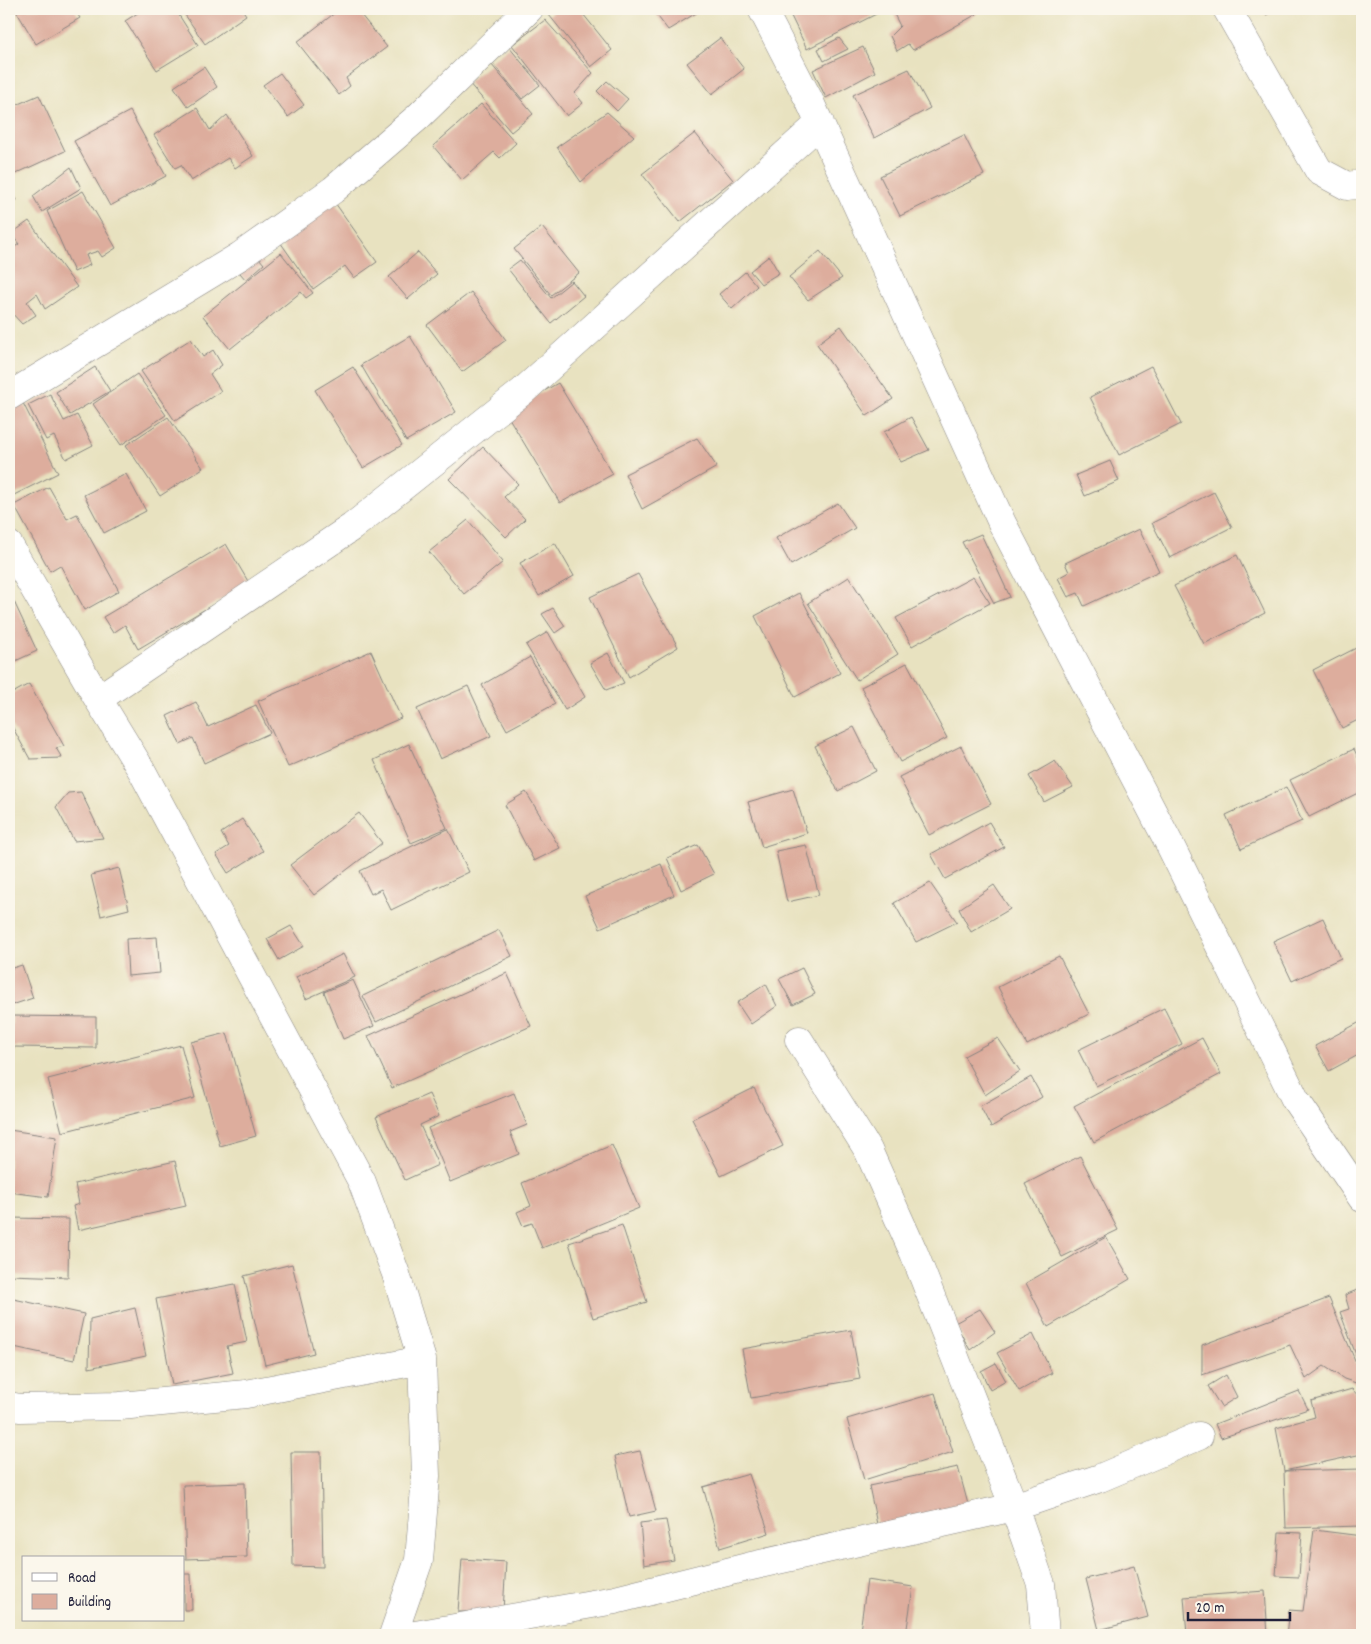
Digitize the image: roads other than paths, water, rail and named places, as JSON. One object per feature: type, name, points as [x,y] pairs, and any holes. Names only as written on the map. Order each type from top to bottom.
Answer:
[{"type":"street","points":[[9,396],[240,256],[333,190],[418,117],[529,9]]},
{"type":"street","points":[[762,9],[820,123],[1002,523],[1168,841],[1295,1099],[1362,1198]]},
{"type":"street","points":[[1227,9],[1319,171],[1347,186],[1362,184]]},
{"type":"street","points":[[98,699],[352,527],[508,403],[820,123]]},
{"type":"street","points":[[9,545],[142,771],[362,1182],[396,1274],[422,1360],[426,1476],[419,1560],[393,1635]]},
{"type":"street","points":[[799,1040],[868,1150],[914,1253],[1014,1506],[1041,1584],[1045,1635]]},
{"type":"street","points":[[9,1406],[20,1408],[120,1406],[246,1394],[422,1360]]},
{"type":"street","points":[[415,1635],[615,1600],[756,1565],[1014,1506],[1100,1478],[1199,1436]]}]
